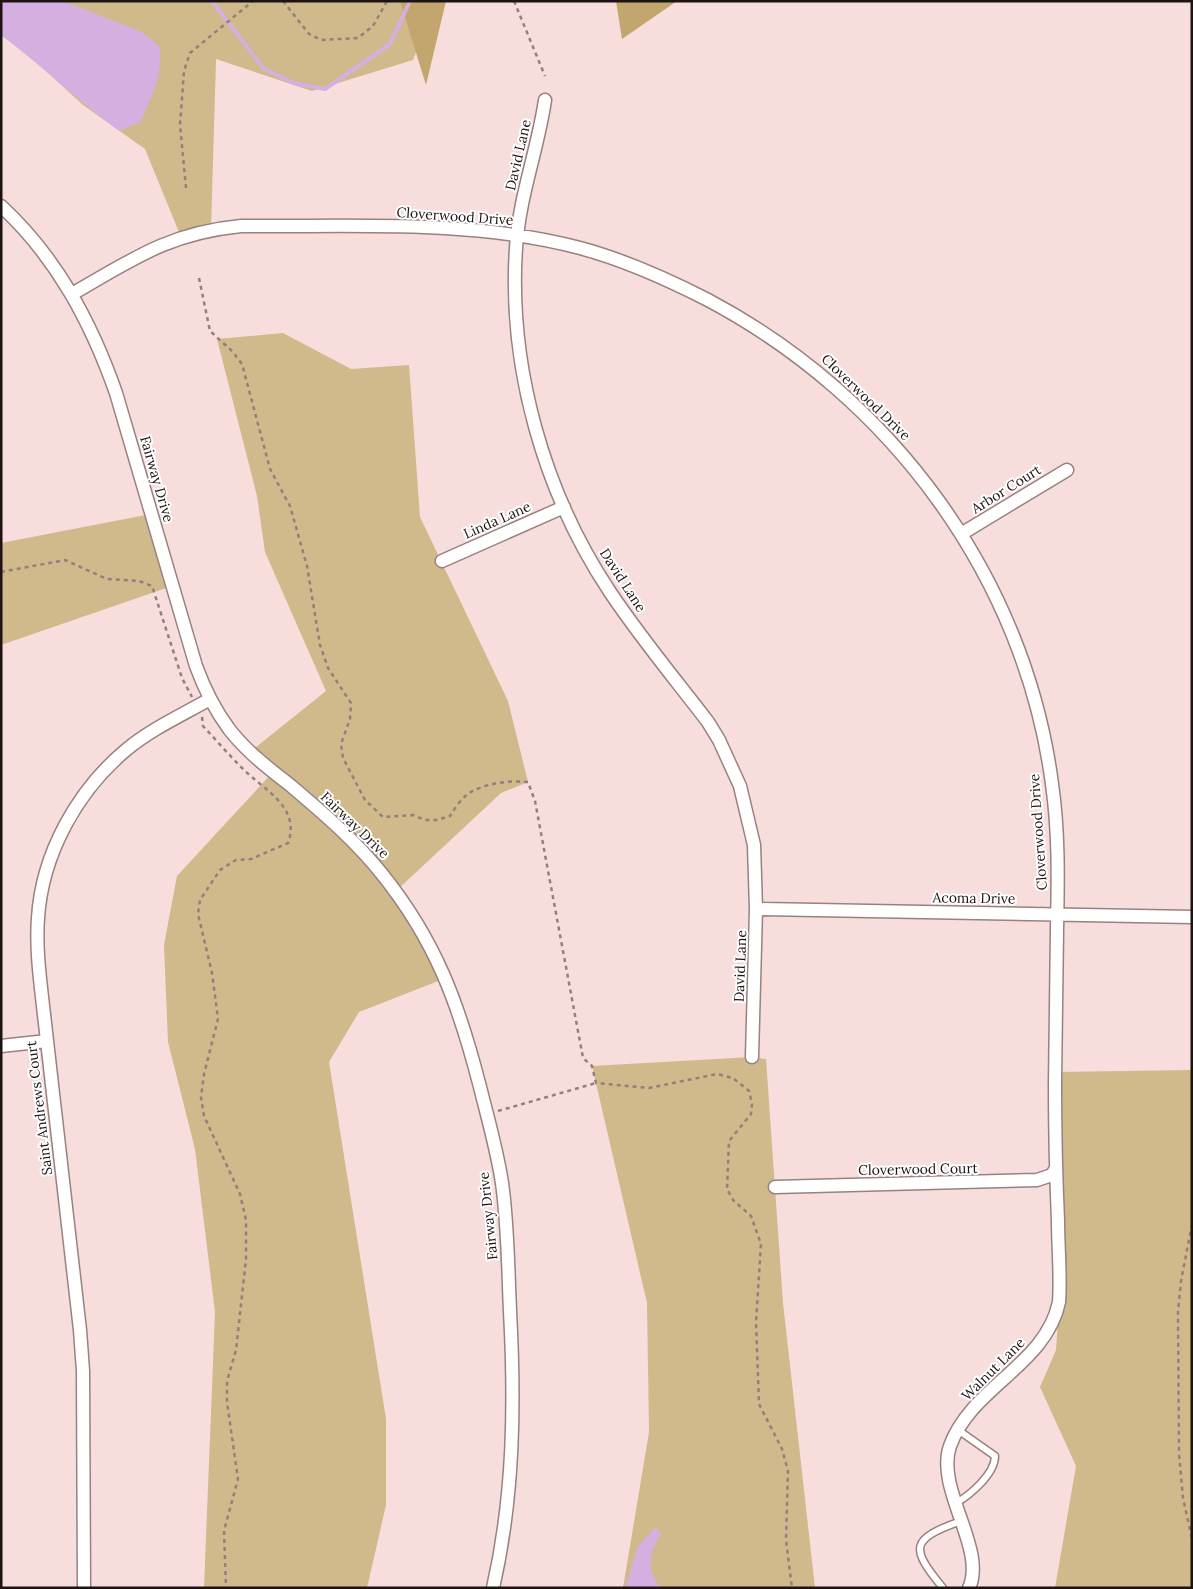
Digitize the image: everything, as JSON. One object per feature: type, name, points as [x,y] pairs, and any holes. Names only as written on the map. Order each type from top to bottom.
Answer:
[{"type":"street","name":"David Lane","points":[[545,100],[520,211],[517,235],[516,291],[521,360],[545,458],[564,507],[580,541],[611,593],[708,722],[732,767],[751,825],[754,845],[756,910],[752,1057]]},
{"type":"street","name":"Fairway Drive","points":[[1,206],[43,251],[86,318],[103,355],[116,393],[196,666],[210,699],[229,729],[250,752],[357,844],[396,891],[419,924],[446,978],[463,1025],[487,1114],[502,1182],[506,1232],[514,1414],[507,1505],[493,1588]]},
{"type":"street","name":"Cloverwood Drive","points":[[72,294],[143,252],[181,237],[211,229],[241,226],[434,227],[517,235],[576,247],[634,265],[680,286],[769,335],[822,375],[877,426],[930,488],[962,534],[975,556],[1010,630],[1038,716],[1053,786],[1057,837],[1056,1168]]},
{"type":"street","name":"Arbor Court","points":[[962,534],[1067,470]]},
{"type":"street","name":"Linda Lane","points":[[442,561],[564,507]]},
{"type":"street","name":"Saint Andrews Court","points":[[84,1588],[83,1371],[47,1041],[38,947],[38,916],[43,886],[59,838],[90,786],[126,750],[151,732],[210,699]]},
{"type":"street","name":"Acoma Drive","points":[[756,910],[1192,917]]},
{"type":"street","points":[[1,1046],[47,1041]]},
{"type":"street","name":"Cloverwood Court","points":[[775,1187],[1037,1180],[1052,1176],[1056,1168]]},
{"type":"street","name":"Walnut Lane","points":[[969,1588],[974,1568],[956,1503],[948,1464],[950,1446],[958,1430],[977,1403],[1028,1356],[1049,1332],[1054,1323],[1060,1292],[1056,1168]]},
{"type":"lane","points":[[956,1503],[973,1491],[990,1470],[995,1460],[990,1451],[958,1430]]},
{"type":"lane","points":[[943,1588],[921,1558],[919,1547],[926,1535],[961,1521]]},
{"type":"path","points":[[283,1],[309,34],[321,40],[358,38],[373,26],[387,1]]},
{"type":"path","points":[[514,1],[545,76]]},
{"type":"path","points":[[186,188],[180,126],[184,71],[190,53],[251,2]]},
{"type":"path","points":[[199,278],[210,331],[232,351],[242,364],[270,469],[290,506],[307,566],[320,645],[328,668],[351,703],[350,719],[341,744],[344,758],[365,800],[383,817],[413,814],[425,820],[437,820],[450,816],[457,805],[470,792],[511,780],[528,782],[535,802],[583,1058],[592,1066],[596,1083]]},
{"type":"path","points":[[1,572],[65,560],[107,579],[140,581],[152,586],[182,678],[191,696]]},
{"type":"path","points":[[202,719],[203,726],[243,770],[277,798],[286,810],[292,832],[288,843],[273,851],[251,859],[236,860],[220,870],[200,900],[198,914],[212,973],[218,1019],[204,1074],[201,1097],[204,1116],[240,1194],[246,1220],[246,1259],[236,1350],[227,1381],[227,1402],[238,1479],[224,1531],[226,1588]]},
{"type":"path","points":[[487,1114],[596,1083],[649,1088],[717,1074],[733,1078],[749,1091],[752,1104],[751,1114],[729,1141],[727,1189],[733,1200],[751,1216],[761,1244],[756,1322],[759,1404],[782,1449],[788,1471],[786,1540],[792,1588]]},
{"type":"path","points":[[1192,1224],[1181,1281],[1178,1312],[1179,1454],[1183,1498],[1192,1539]]},
{"type":"shaded area","points":[[1,1],[436,1],[413,60],[312,91],[216,59],[211,229],[181,237],[145,149],[83,105],[32,58],[1,34]]},
{"type":"shaded area","points":[[1,1],[63,1],[142,32],[159,46],[160,66],[156,85],[140,122],[119,131],[1,35]]},
{"type":"shaded area","points":[[400,1],[446,1],[426,85]]},
{"type":"shaded area","points":[[616,1],[677,1],[622,39]]},
{"type":"shaded area","points":[[283,333],[351,369],[409,365],[420,517],[508,701],[528,782],[501,793],[396,891],[446,978],[359,1012],[329,1062],[386,1419],[386,1505],[367,1588],[204,1588],[215,1312],[195,1149],[168,1042],[164,945],[177,876],[273,772],[250,752],[326,691],[265,552],[257,496],[217,339]]},
{"type":"shaded area","points":[[151,514],[172,586],[1,645],[1,543]]},
{"type":"shaded area","points":[[752,1057],[766,1059],[783,1303],[815,1588],[623,1588],[649,1432],[647,1303],[592,1066]]},
{"type":"shaded area","points":[[1192,1070],[1192,1588],[1055,1588],[1076,1466],[1040,1387],[1056,1350],[1060,1292],[1055,1072]]},
{"type":"shaded area","points":[[656,1527],[661,1534],[650,1561],[653,1574],[661,1588],[625,1588],[638,1546]]},
{"type":"waterway","points":[[212,1],[264,69],[294,83],[325,89],[390,44],[410,1]]}]
